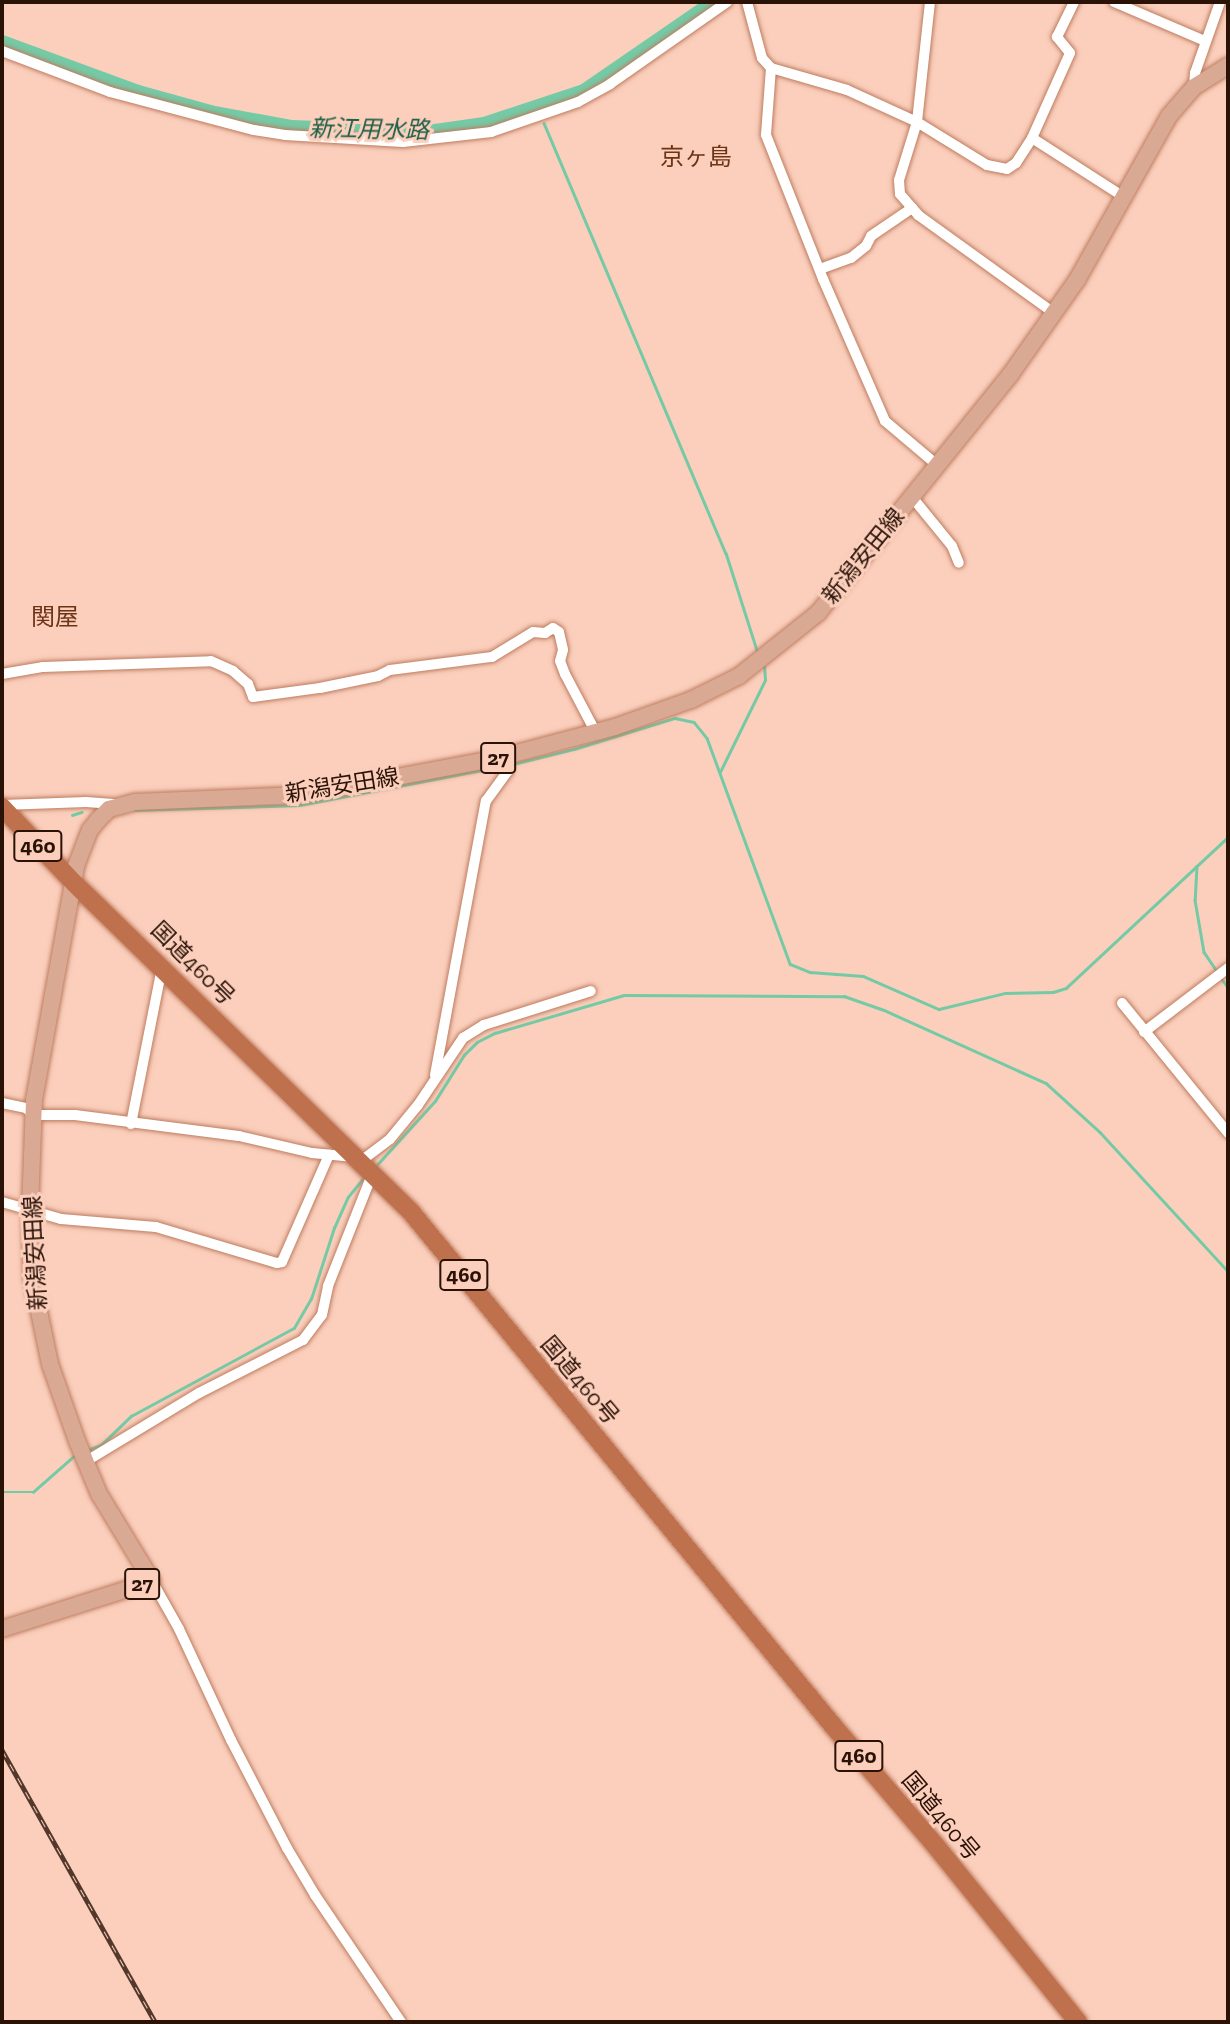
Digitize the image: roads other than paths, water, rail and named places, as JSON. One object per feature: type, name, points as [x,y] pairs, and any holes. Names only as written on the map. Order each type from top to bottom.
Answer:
[{"type":"highway","name":"国道460号","points":[[2,806],[75,884],[411,1212],[935,1845],[1077,2022]]},
{"type":"main road","name":"新潟安田線","points":[[152,1581],[108,1511],[76,1441],[38,1318],[32,1278],[30,1210],[33,1115],[39,1067],[75,884],[76,866],[90,830],[109,809],[121,804],[301,794],[505,756],[691,700],[739,676],[818,612],[1010,375],[1054,313],[1170,116],[1194,87],[1228,66]]},
{"type":"main road","name":"27","points":[[2,1629],[152,1581]]},
{"type":"street","points":[[2,51],[110,92],[254,130],[285,135],[404,142],[491,132],[578,102],[620,78],[727,2]]},
{"type":"street","points":[[747,2],[762,58],[771,68],[847,90],[917,122],[987,165],[1007,169],[1016,163],[1032,138],[1070,53],[1057,37],[1074,2]]},
{"type":"street","points":[[930,2],[917,122],[899,180],[900,194],[912,208],[1054,313]]},
{"type":"street","points":[[1114,2],[1205,41]]},
{"type":"street","points":[[1194,87],[1195,73],[1220,2]]},
{"type":"street","points":[[771,68],[766,135],[820,269],[885,421],[937,465]]},
{"type":"street","points":[[1032,138],[1124,197]]},
{"type":"street","points":[[820,269],[851,258],[866,246],[871,236],[912,208]]},
{"type":"street","points":[[912,497],[952,546],[959,563]]},
{"type":"street","points":[[2,674],[43,667],[211,661],[233,671],[248,684],[253,697],[320,688],[379,676],[390,670],[492,657],[533,632],[545,633],[552,628],[559,632],[563,650],[560,661],[565,674],[595,731]]},
{"type":"street","points":[[435,1079],[486,801],[508,771],[505,756]]},
{"type":"street","points":[[2,806],[86,802],[121,804]]},
{"type":"street","points":[[131,1124],[162,968]]},
{"type":"street","points":[[1144,1032],[1228,968]]},
{"type":"street","points":[[85,1462],[199,1393],[303,1340],[322,1315],[365,1158],[390,1139],[463,1038],[484,1025],[591,991]]},
{"type":"street","points":[[1122,1003],[1228,1133]]},
{"type":"street","points":[[2,1103],[26,1108],[33,1115],[75,1115],[239,1136],[329,1155],[364,1167]]},
{"type":"street","points":[[2,1202],[61,1219],[156,1227],[277,1263],[282,1262],[329,1155]]},
{"type":"street","points":[[152,1581],[179,1629],[238,1754],[287,1848],[315,1895],[401,2022]]},
{"type":"waterway","name":"新江用水路","points":[[2,43],[138,93],[210,113],[291,128],[428,133],[484,125],[584,92],[715,2]]},
{"type":"waterway","points":[[544,123],[726,553],[758,653]]},
{"type":"waterway","points":[[720,772],[765,680],[764,667]]},
{"type":"waterway","points":[[509,765],[574,749],[675,718],[694,722],[707,738],[790,964],[810,972],[863,976],[939,1009],[1005,993],[1053,992],[1066,988],[1228,837]]},
{"type":"waterway","points":[[135,810],[300,805],[503,766]]},
{"type":"waterway","points":[[72,815],[82,812]]},
{"type":"waterway","points":[[1197,866],[1195,900],[1204,952],[1218,973]]},
{"type":"waterway","points":[[1221,978],[1228,987]]},
{"type":"waterway","points":[[374,1168],[435,1101],[464,1055],[477,1042],[495,1033],[624,995],[844,996],[884,1010],[1046,1083],[1100,1132],[1228,1271]]},
{"type":"waterway","points":[[87,1450],[101,1445],[131,1416],[294,1328],[311,1299],[334,1228],[348,1197],[364,1177]]},
{"type":"waterway","points":[[2,1492],[33,1492],[75,1455]]},
{"type":"railway","points":[[2,1750],[155,2022]]},
{"type":"district","name":"京ヶ島","points":[[696,157]]},
{"type":"district","name":"関屋","points":[[55,617]]}]
